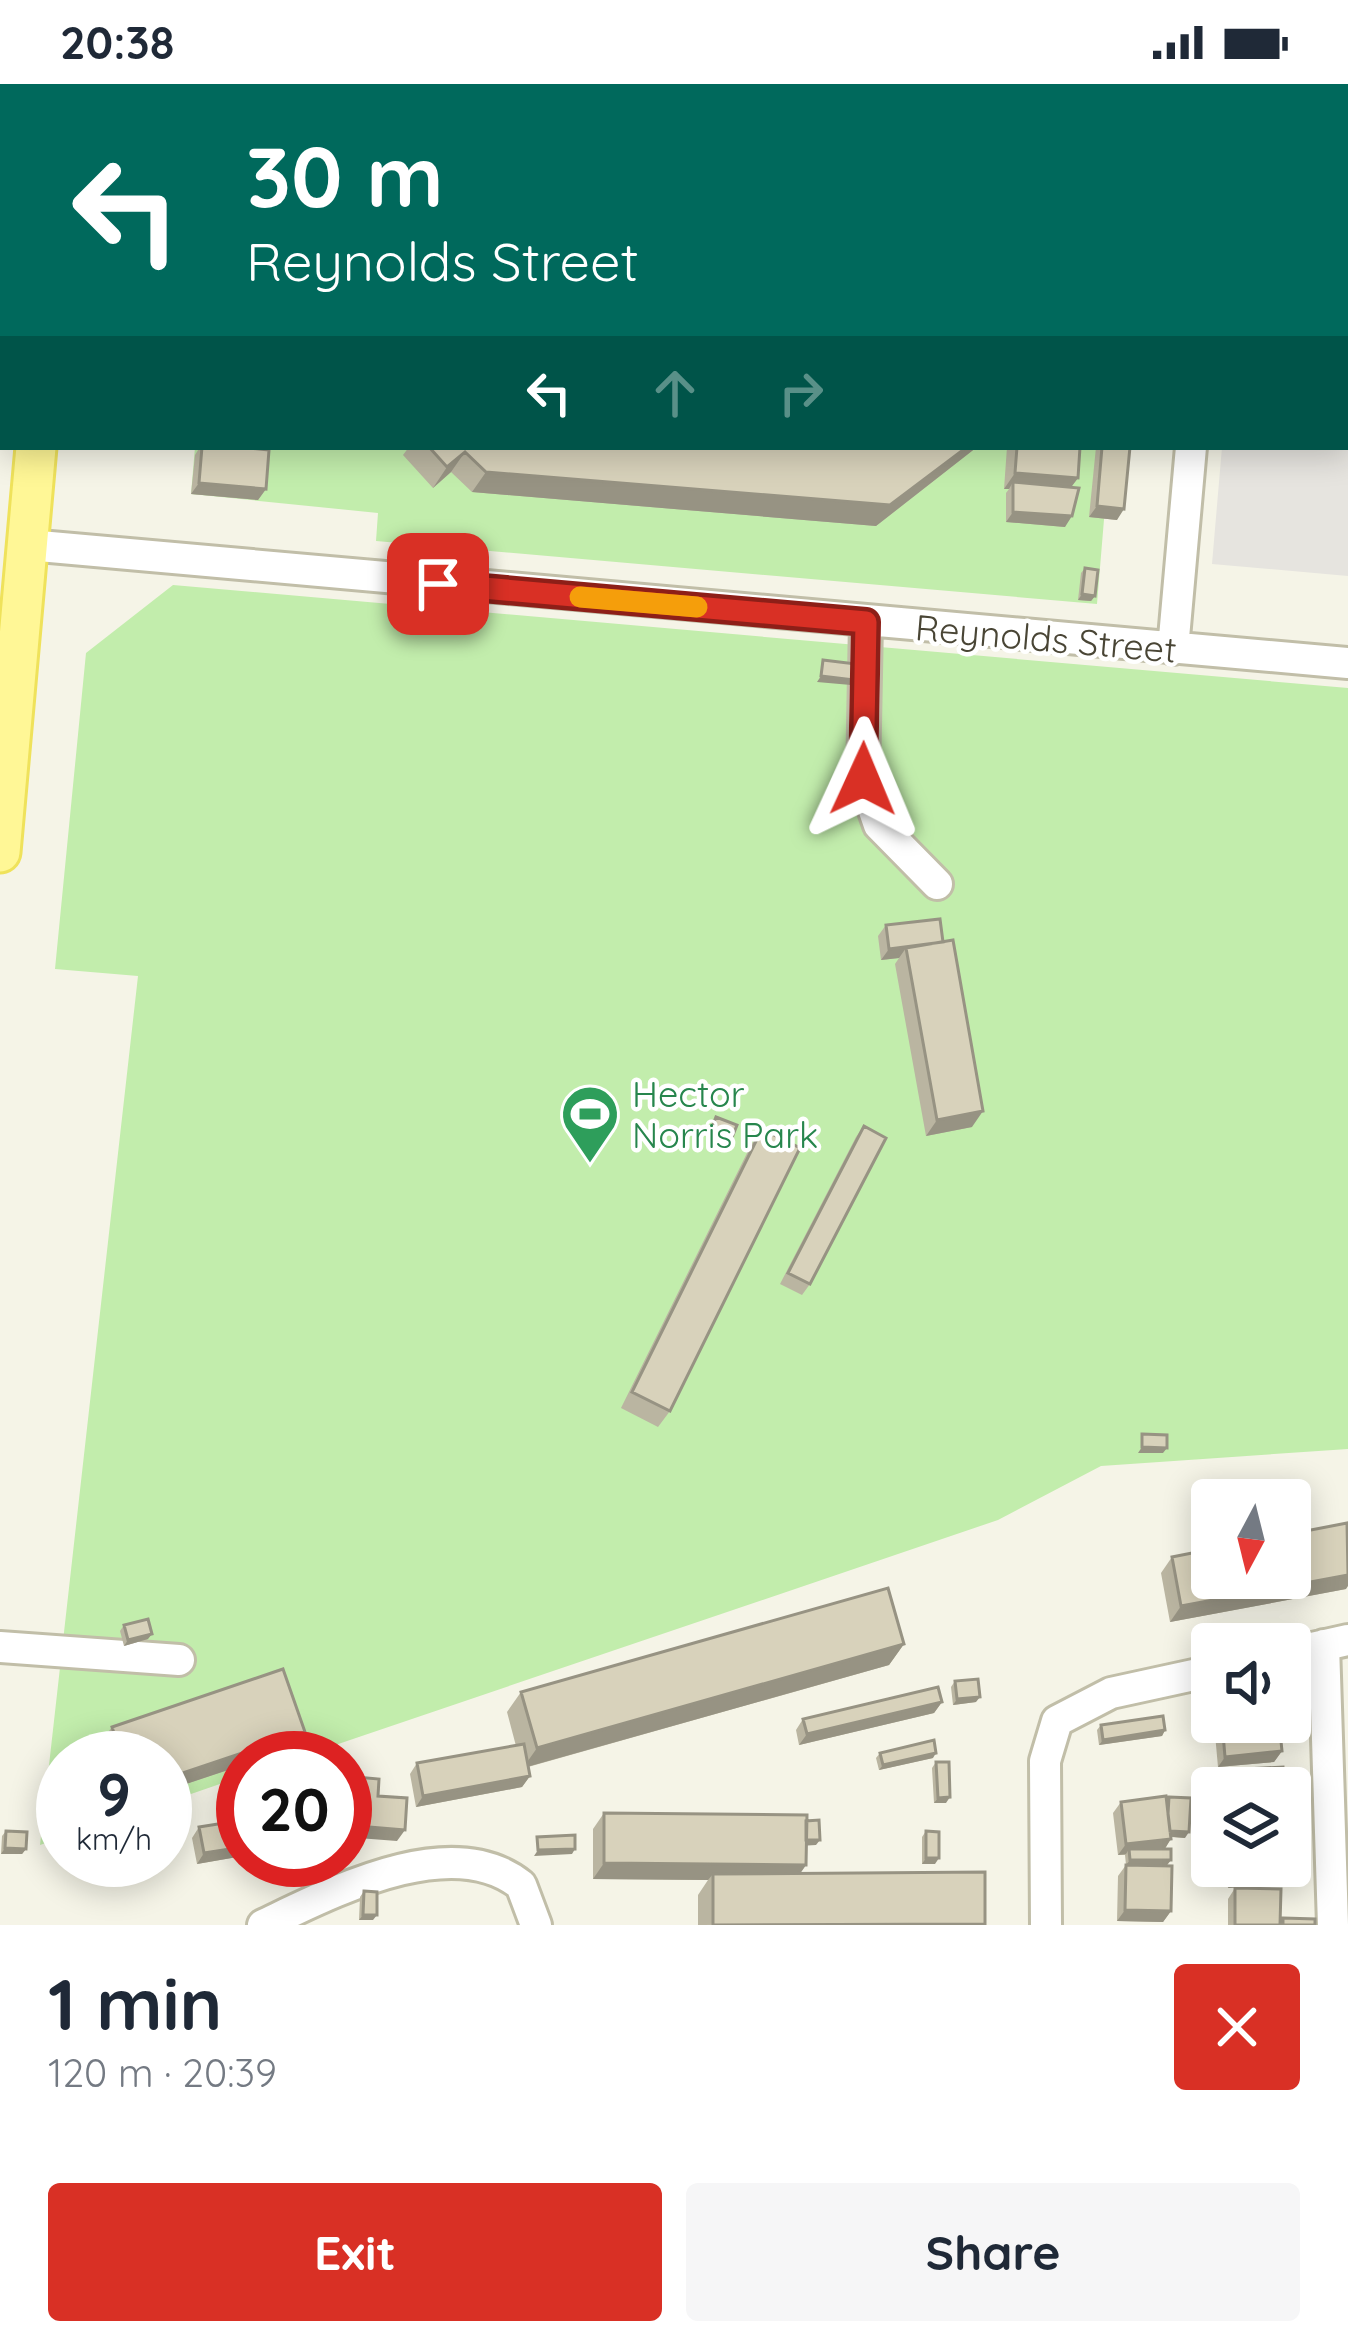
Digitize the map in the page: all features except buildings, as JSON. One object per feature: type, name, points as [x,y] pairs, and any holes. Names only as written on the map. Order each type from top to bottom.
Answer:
[{"type":"main road","points":[[0,852],[36,450]]},
{"type":"street","points":[[1173,649],[1191,450]]},
{"type":"street","name":"Reynolds Street","points":[[28,545],[1348,663]]},
{"type":"street","points":[[866,622],[863,779],[879,825],[937,884]]},
{"type":"street","points":[[1333,1925],[1336,1642]]},
{"type":"street","points":[[0,1647],[179,1660]]},
{"type":"street","points":[[1046,1925],[1045,1761],[1058,1721],[1085,1702],[1191,1676]]},
{"type":"street","points":[[263,1925],[381,1874],[475,1864],[520,1885],[536,1925]]},
{"type":"green space","points":[[195,450],[1110,450],[1097,604],[376,541],[378,513],[191,494]]},
{"type":"green space","name":"Hector Norris Park","points":[[173,585],[1348,688],[1348,1449],[1101,1466],[998,1520],[372,1733],[216,1731],[216,1785],[192,1794],[192,1731],[53,1731],[138,976],[55,969],[86,653]]},
{"type":"shaded area","points":[[1222,450],[1348,450],[1348,576],[1212,564]]},
{"type":"slow traffic","points":[[580,597],[697,607]]},
{"type":"place","name":"Hector Norris Park","points":[[590,1165]]},
{"type":"route","points":[[438,584],[866,622],[863,779]]}]
